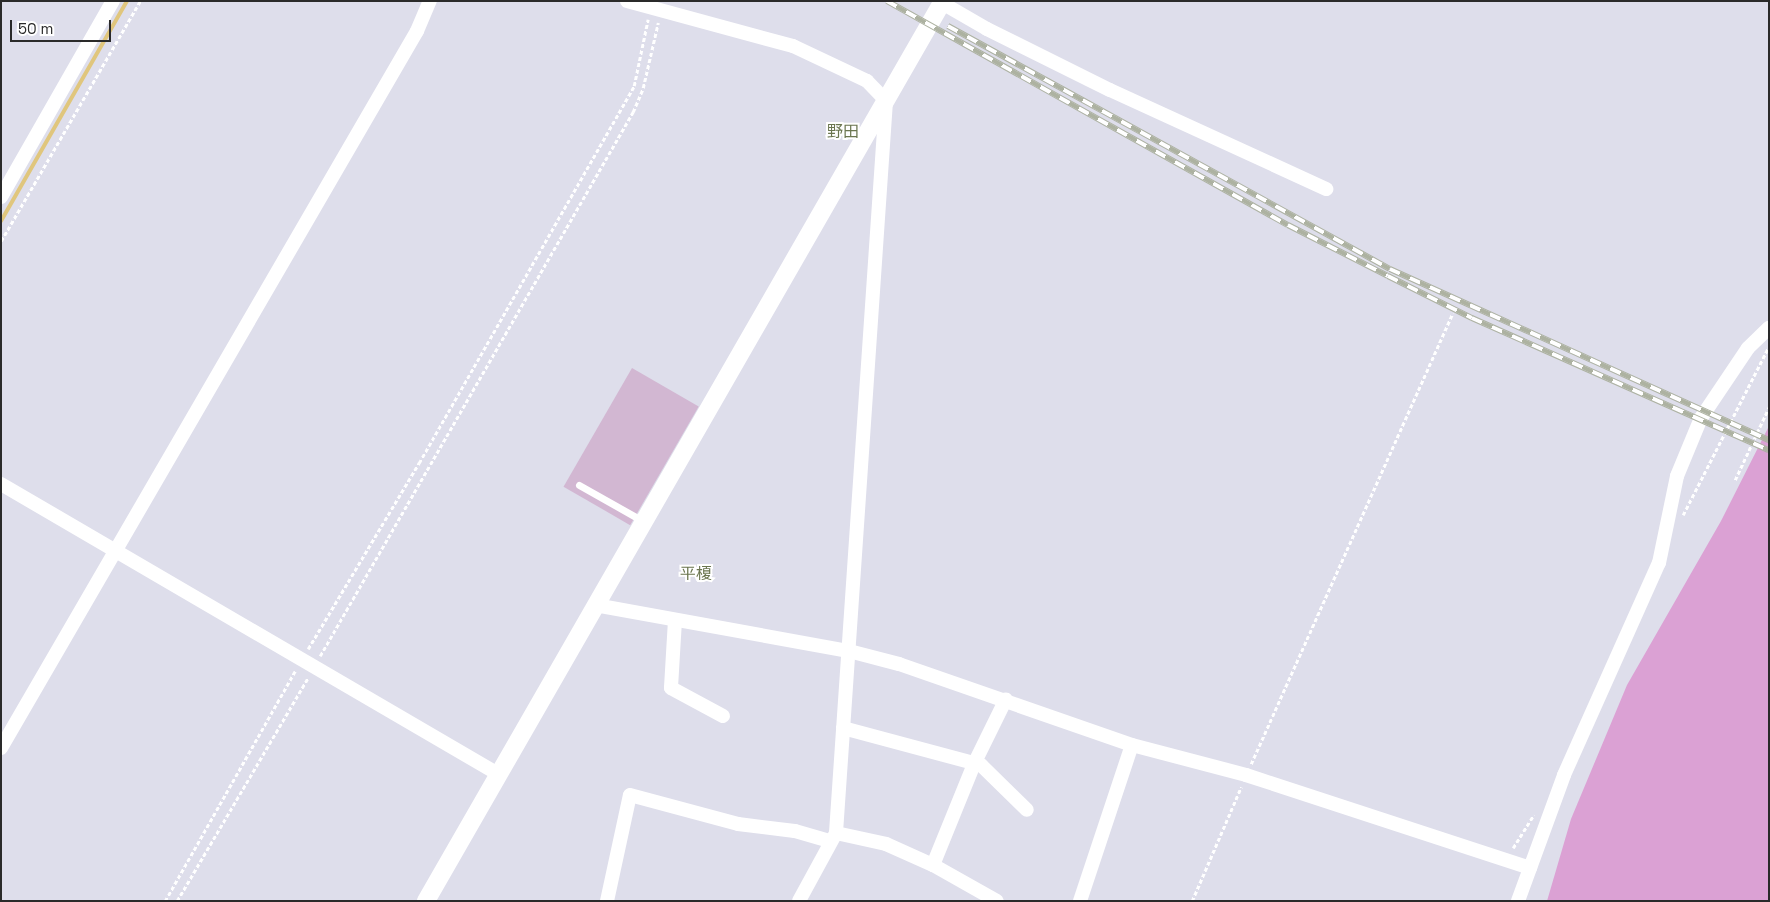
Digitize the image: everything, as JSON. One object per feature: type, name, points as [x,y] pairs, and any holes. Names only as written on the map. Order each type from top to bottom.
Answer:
[{"type":"street","points":[[1,197],[113,1]]},
{"type":"street","points":[[1,748],[114,550],[417,31],[430,1]]},
{"type":"street","points":[[627,1],[793,46],[867,81],[886,101],[849,651],[833,837],[799,901]]},
{"type":"street","points":[[426,901],[943,2],[987,29],[1110,90],[1326,189]]},
{"type":"street","points":[[1518,901],[1564,775],[1659,562],[1677,476],[1701,418],[1748,348],[1769,328]]},
{"type":"street","points":[[1,484],[498,774]]},
{"type":"street","points":[[595,605],[849,651],[899,664],[1006,699],[1132,745],[1246,775],[1530,868]]},
{"type":"street","points":[[675,620],[670,688],[723,716]]},
{"type":"street","points":[[933,865],[974,764],[1006,699]]},
{"type":"street","points":[[842,728],[981,766],[1027,810]]},
{"type":"street","points":[[1080,901],[1132,745]]},
{"type":"street","points":[[607,901],[630,796],[738,824],[886,844],[933,865],[997,901]]},
{"type":"lane","points":[[579,486],[644,522]]},
{"type":"path","points":[[1,241],[140,1]]},
{"type":"path","points":[[165,901],[302,659],[419,463],[634,86],[656,9]]},
{"type":"path","points":[[177,901],[633,112],[643,88],[656,9]]},
{"type":"path","points":[[1192,901],[1246,775],[1453,313]]},
{"type":"path","points":[[1680,521],[1769,347]]},
{"type":"path","points":[[1735,480],[1769,407]]},
{"type":"shaded area","points":[[632,368],[699,406],[630,525],[564,487]]},
{"type":"shaded area","points":[[1769,426],[1769,901],[1547,901],[1571,819],[1627,685],[1721,521]]},
{"type":"waterway","points":[[1,221],[127,1]]},
{"type":"railway","points":[[887,1],[1288,225],[1388,276],[1472,318],[1769,450]]},
{"type":"railway","points":[[948,26],[1390,269],[1769,440]]},
{"type":"district","name":"野田","points":[[843,132]]},
{"type":"district","name":"平榎","points":[[696,574]]}]
